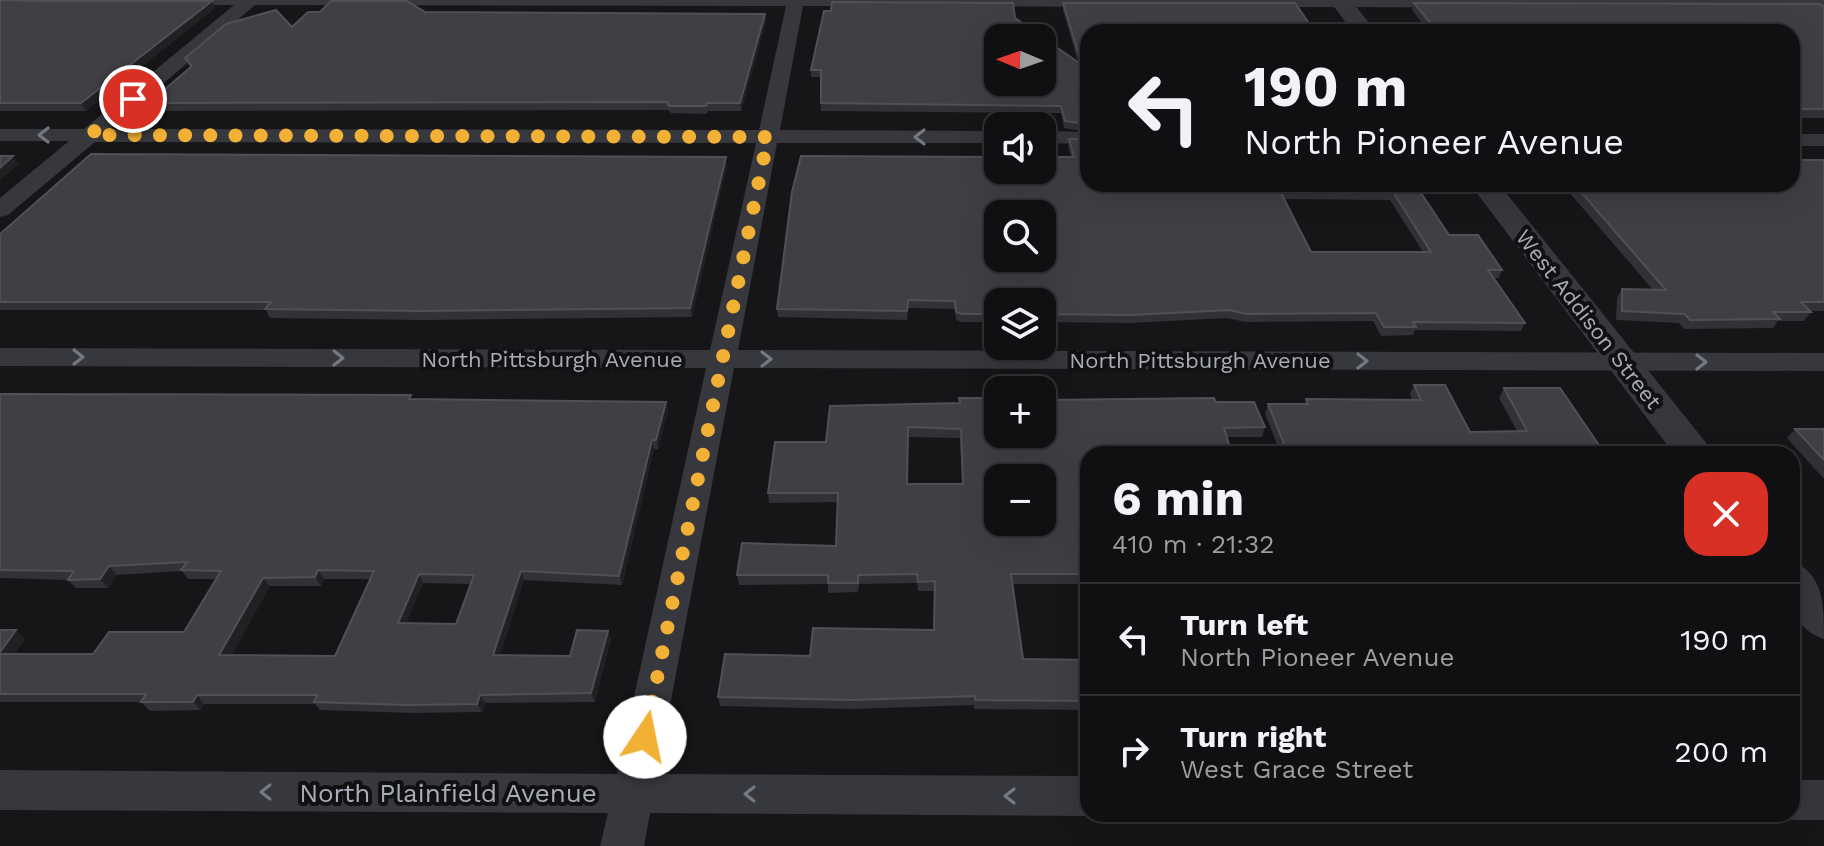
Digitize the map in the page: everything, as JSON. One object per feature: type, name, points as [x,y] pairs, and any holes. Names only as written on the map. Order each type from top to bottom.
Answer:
[{"type":"street","points":[[45,0],[1824,3]]},
{"type":"street","points":[[0,210],[251,0]]},
{"type":"street","points":[[622,846],[796,1]]},
{"type":"street","points":[[1341,1],[1359,24]]},
{"type":"street","points":[[0,135],[984,137]]},
{"type":"street","points":[[1056,137],[1080,138]]},
{"type":"street","points":[[1800,140],[1824,140]]},
{"type":"street","name":"West Addison Street","points":[[1490,192],[1689,446]]},
{"type":"street","name":"North Pittsburgh Avenue","points":[[0,357],[1824,362]]},
{"type":"street","points":[[1800,589],[1824,620]]},
{"type":"street","name":"North Plainfield Avenue","points":[[0,790],[1080,796]]},
{"type":"street","points":[[1800,800],[1824,800]]},
{"type":"building","points":[[0,0],[212,1],[81,103],[0,103]]},
{"type":"building","points":[[331,1],[407,1],[425,12],[765,14],[740,103],[669,106],[667,102],[149,103],[192,66],[185,58],[226,24],[276,10],[292,27],[308,12],[320,12]]},
{"type":"building","points":[[832,2],[1013,3],[1015,18],[1024,24],[984,24],[984,96],[1056,96],[1056,47],[1080,64],[1080,123],[1065,121],[1061,106],[821,103],[821,70],[811,70],[824,11],[831,11]]},
{"type":"building","points":[[1063,3],[1295,3],[1309,24],[1080,24],[1080,58]]},
{"type":"building","points":[[1414,3],[1819,4],[1824,6],[1824,109],[1800,109],[1800,24],[1431,24]]},
{"type":"building","points":[[1069,139],[1080,139],[1080,192],[1281,192],[1311,252],[1431,252],[1393,192],[1420,192],[1449,235],[1478,235],[1502,270],[1488,270],[1525,323],[1413,322],[1416,327],[1384,327],[1376,313],[1247,314],[1229,310],[1131,315],[1056,314],[1056,288],[984,288],[984,314],[956,312],[955,301],[908,300],[907,311],[777,309],[792,192],[801,156],[984,157],[984,184],[1056,184],[1056,157],[1074,157]]},
{"type":"building","points":[[91,154],[726,157],[690,308],[420,311],[265,309],[271,302],[0,302],[0,234]]},
{"type":"building","points":[[0,156],[13,156],[0,168]]},
{"type":"building","points":[[1800,160],[1824,160],[1824,302],[1801,302],[1811,312],[1773,312],[1780,319],[1690,320],[1685,314],[1622,311],[1622,289],[1666,290],[1581,192],[1800,192]]},
{"type":"building","points":[[1414,385],[1445,385],[1470,432],[1527,431],[1504,388],[1560,388],[1600,446],[1285,446],[1268,404],[1308,404],[1306,399],[1421,400]]},
{"type":"building","points":[[0,394],[411,395],[409,399],[666,402],[656,440],[652,440],[619,576],[521,571],[493,655],[570,656],[577,630],[608,631],[591,693],[480,695],[477,704],[407,705],[314,702],[317,695],[197,695],[193,702],[141,702],[146,694],[0,694],[0,654],[93,654],[109,632],[184,632],[221,571],[181,570],[187,562],[109,566],[100,579],[68,580],[74,571],[0,570]],"holes":[[[318,570],[374,571],[335,656],[219,655],[263,578],[315,577]],[[419,574],[474,575],[456,624],[398,623]]]},
{"type":"building","points":[[959,398],[984,398],[984,448],[1056,448],[1056,400],[1214,398],[1216,402],[1254,402],[1265,427],[1224,428],[1230,446],[1080,446],[1080,574],[1011,574],[1023,659],[1080,660],[1080,701],[975,700],[975,696],[852,700],[718,697],[725,654],[810,656],[813,628],[934,630],[935,581],[918,582],[917,574],[858,575],[858,583],[828,583],[828,575],[737,575],[742,543],[836,546],[838,493],[768,493],[775,442],[826,442],[830,406],[960,403]],"holes":[[[908,427],[961,429],[963,484],[907,484]]]},
{"type":"building","points":[[1795,429],[1824,429],[1824,460]]},
{"type":"building","points":[[0,630],[16,630],[0,652]]},
{"type":"route","points":[[133,99],[90,135],[768,137],[645,737]]}]
